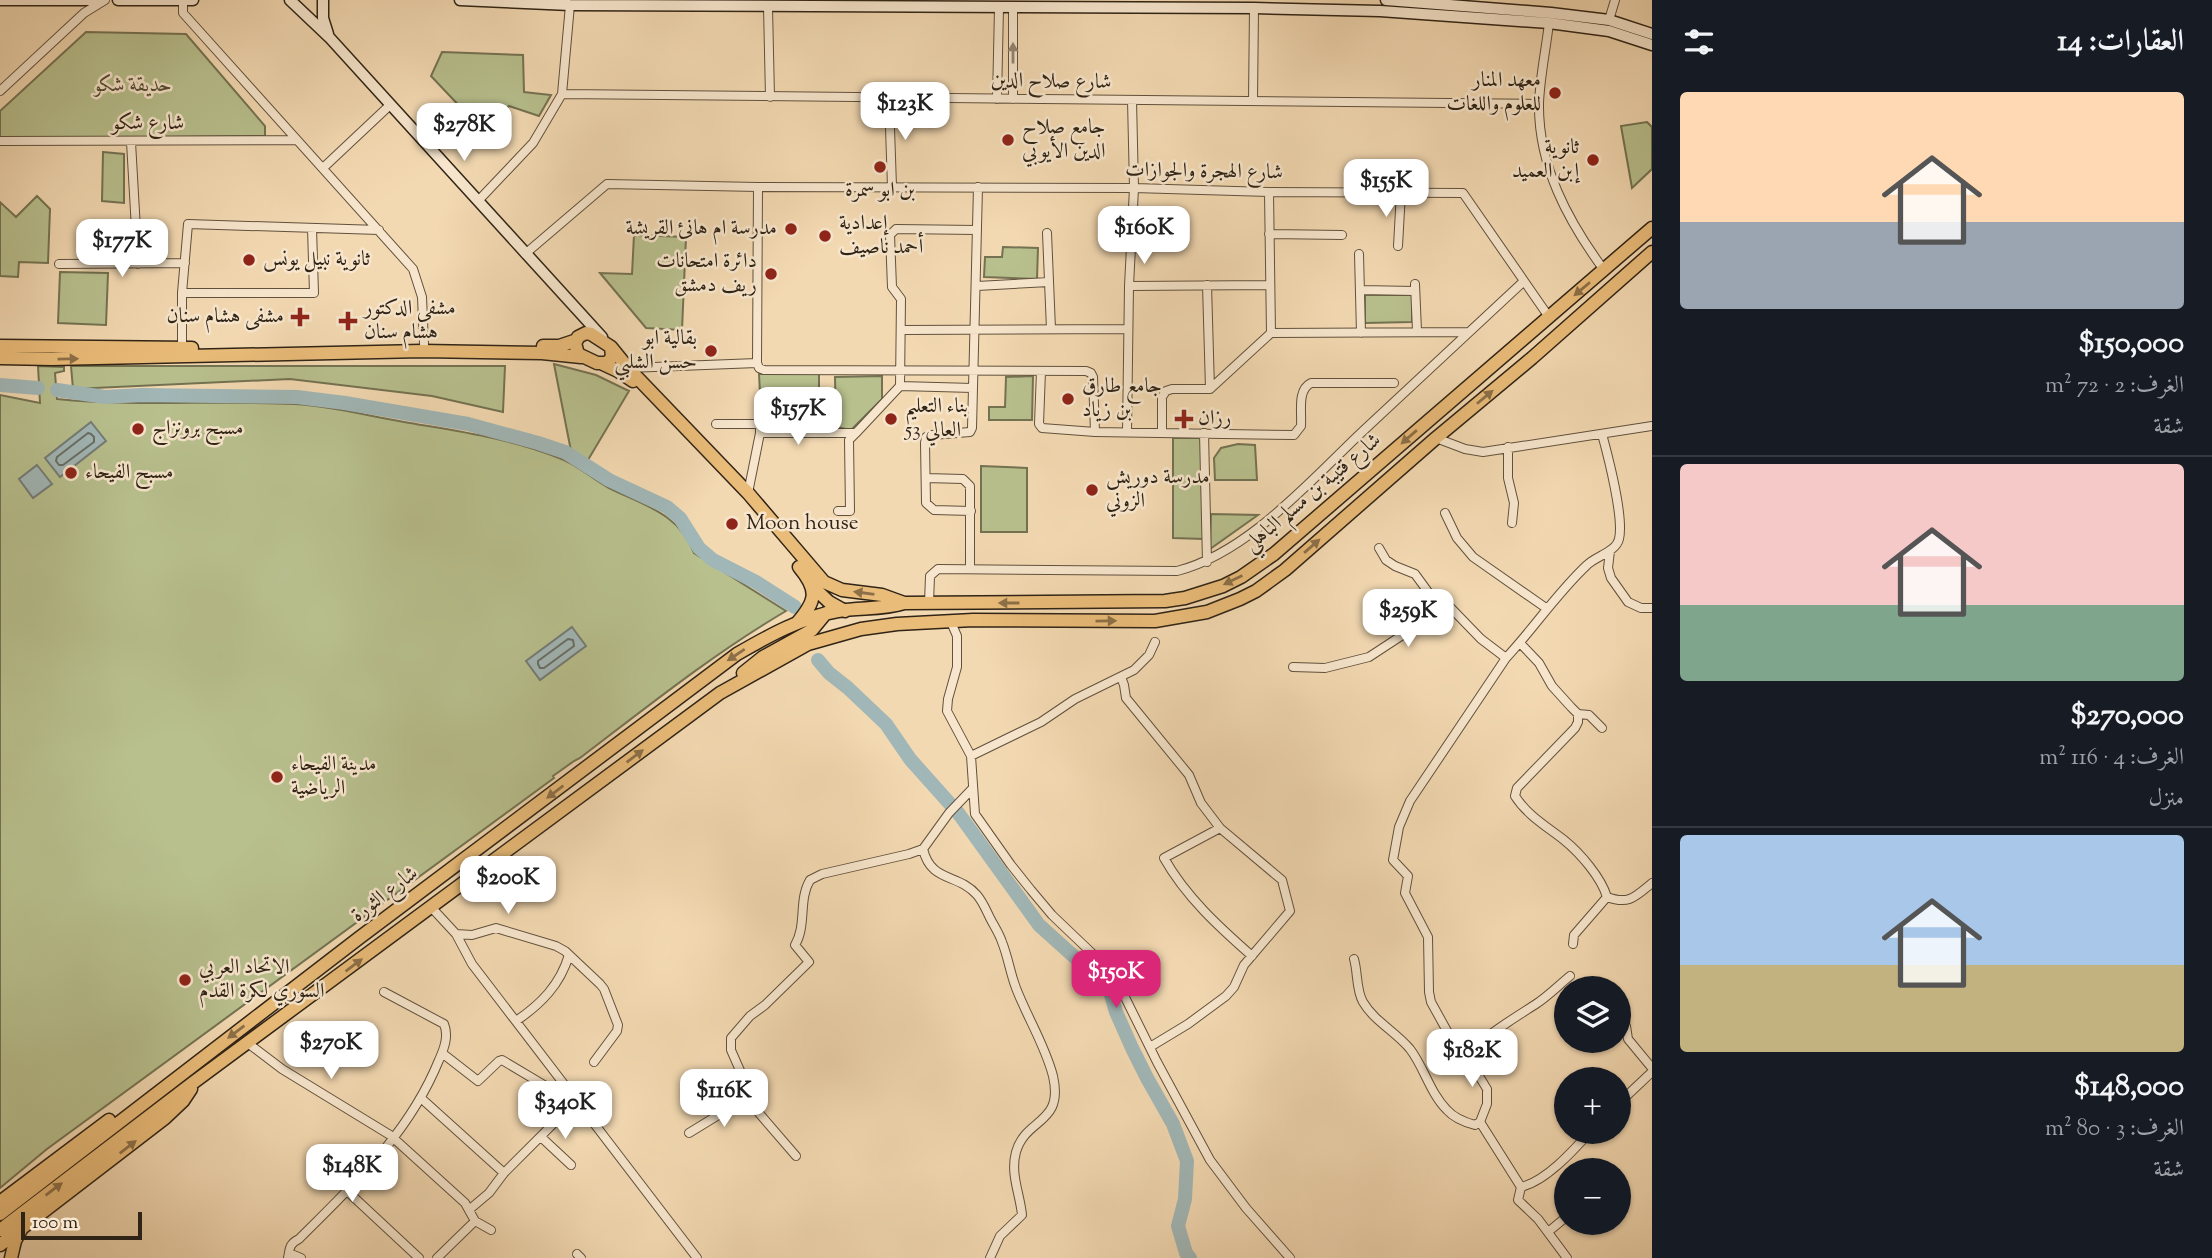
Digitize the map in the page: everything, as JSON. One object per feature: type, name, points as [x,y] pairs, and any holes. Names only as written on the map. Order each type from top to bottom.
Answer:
[{"type":"main road","points":[[2,0],[93,0]]},
{"type":"main road","points":[[118,0],[193,0]]},
{"type":"main road","points":[[290,0],[329,37],[628,368],[748,493],[818,584],[827,607]]},
{"type":"main road","points":[[323,0],[323,18],[329,37]]},
{"type":"main road","points":[[460,0],[570,5],[1380,11],[1549,23],[1609,31],[1652,45]]},
{"type":"main road","points":[[1386,0],[1609,20],[1652,34]]},
{"type":"main road","name":"شارع قتيبة بن مسلم الباهلي","points":[[842,610],[887,608],[904,603],[1144,603],[1185,598],[1223,586],[1274,554],[1652,229]]},
{"type":"main road","name":"شارع قتيبة بن مسلم الباهلي","points":[[843,632],[879,626],[1002,620],[1155,621],[1190,617],[1224,607],[1256,591],[1285,570],[1652,252]]},
{"type":"main road","points":[[576,310],[575,347],[581,357]]},
{"type":"main road","points":[[0,346],[551,346],[586,333],[610,345]]},
{"type":"main road","points":[[603,364],[612,357],[610,345]]},
{"type":"main road","points":[[0,358],[422,351],[581,357],[624,374],[635,383],[744,501],[808,578],[818,584],[882,595],[904,603]]},
{"type":"main road","points":[[797,624],[811,607],[818,584]]},
{"type":"main road","points":[[827,607],[866,617],[969,616],[1002,620]]},
{"type":"main road","points":[[720,693],[763,657],[812,630],[827,607]]},
{"type":"main road","name":"شارع الثورة","points":[[0,1214],[737,654],[827,607]]},
{"type":"main road","name":"شارع الثورة","points":[[0,1230],[194,1082],[249,1044],[720,693],[808,644],[843,632]]},
{"type":"main road","points":[[0,1202],[139,1099],[191,1067]]},
{"type":"main road","points":[[0,1245],[165,1118],[183,1101],[194,1082]]},
{"type":"main road","points":[[11,1258],[22,1228]]},
{"type":"street","points":[[0,91],[84,13],[105,0]]},
{"type":"street","points":[[183,0],[183,13],[413,269],[422,297],[424,344]]},
{"type":"street","points":[[1609,20],[1615,0]]},
{"type":"street","points":[[478,201],[533,143],[562,94],[570,5]]},
{"type":"street","points":[[768,7],[770,97]]},
{"type":"street","points":[[997,99],[999,8]]},
{"type":"street","points":[[1013,8],[1013,99]]},
{"type":"street","points":[[1253,101],[1254,8]]},
{"type":"street","points":[[1549,23],[1539,104],[1542,140],[1551,180],[1579,237],[1604,270]]},
{"type":"street","name":"شارع صلاح الدين","points":[[562,94],[1539,104]]},
{"type":"street","points":[[889,98],[892,187]]},
{"type":"street","points":[[1127,432],[1133,188],[1132,100]]},
{"type":"street","points":[[323,168],[390,105]]},
{"type":"street","name":"شارع شكو","points":[[0,141],[297,140]]},
{"type":"street","points":[[131,142],[138,264]]},
{"type":"street","name":"شارع الهجرة والجوازات","points":[[525,254],[607,184],[1463,193],[1549,317]]},
{"type":"street","points":[[758,187],[759,368],[1086,371],[1093,377],[1095,432]]},
{"type":"street","points":[[971,511],[929,508],[926,503],[926,437],[970,432],[972,428],[978,187]]},
{"type":"street","points":[[1269,192],[1271,334]]},
{"type":"street","points":[[1398,246],[1401,192]]},
{"type":"street","points":[[182,348],[182,293],[188,224],[379,230]]},
{"type":"street","points":[[182,293],[314,293],[312,228]]},
{"type":"street","points":[[838,511],[850,511],[849,440],[901,386],[901,299],[892,287],[890,235],[896,229],[977,230]]},
{"type":"street","points":[[1047,233],[1051,329]]},
{"type":"street","points":[[1269,234],[1342,235]]},
{"type":"street","points":[[1359,254],[1360,333]]},
{"type":"street","points":[[59,264],[185,263]]},
{"type":"street","points":[[977,286],[1049,282]]},
{"type":"street","points":[[929,603],[930,576],[937,569],[1177,571],[1207,562],[1236,546],[1287,503],[1524,282]]},
{"type":"street","points":[[1207,285],[1210,389]]},
{"type":"street","points":[[1129,286],[1269,285]]},
{"type":"street","points":[[1360,290],[1415,288],[1417,331]]},
{"type":"street","points":[[901,330],[1128,330]]},
{"type":"street","points":[[1162,433],[1162,397],[1166,391],[1172,388],[1210,389],[1271,334],[1469,332]]},
{"type":"street","points":[[628,368],[757,363]]},
{"type":"street","points":[[1041,371],[1042,428],[1095,432],[1294,435],[1301,426],[1302,392],[1305,386],[1311,383],[1394,383]]},
{"type":"street","points":[[901,386],[973,388]]},
{"type":"street","points":[[716,424],[760,424],[748,493]]},
{"type":"street","points":[[1436,438],[1465,449],[1483,452],[1652,426]]},
{"type":"street","points":[[760,433],[856,433]]},
{"type":"street","points":[[1204,433],[1207,562]]},
{"type":"street","points":[[1354,959],[1360,996],[1369,1010],[1407,1045],[1424,1070],[1440,1102],[1457,1118],[1475,1125],[1480,1122],[1489,1095],[1483,1079],[1447,1031],[1431,1002],[1428,937],[1405,893],[1408,876],[1392,860],[1399,827],[1410,801],[1506,658],[1546,608],[1594,558],[1616,546],[1619,527],[1602,434]]},
{"type":"street","points":[[1508,447],[1508,478],[1514,503],[1512,523]]},
{"type":"street","points":[[926,478],[968,481],[971,511],[970,569]]},
{"type":"street","points":[[1445,513],[1457,538],[1473,557],[1546,608]]},
{"type":"street","points":[[1379,548],[1386,560],[1415,574],[1434,600],[1449,606],[1481,639],[1506,658]]},
{"type":"street","points":[[1610,551],[1608,568],[1611,578],[1628,602],[1633,606],[1652,608]]},
{"type":"street","points":[[1293,667],[1325,668],[1369,657],[1401,636],[1434,600]]},
{"type":"street","points":[[951,622],[957,636],[957,667],[947,699],[947,711],[971,757],[973,807],[979,821],[1052,915],[1097,957],[1116,979],[1200,1143],[1260,1226],[1290,1258]]},
{"type":"street","points":[[971,757],[1041,722],[1075,699],[1134,670],[1149,655],[1155,642]]},
{"type":"street","points":[[1520,643],[1539,663],[1552,686],[1578,714],[1589,715],[1602,728]]},
{"type":"street","points":[[1121,677],[1126,698],[1189,775],[1201,803],[1220,828],[1282,880],[1290,911],[1244,965],[1234,987],[1226,996],[1188,1024],[1150,1046]]},
{"type":"street","points":[[1578,714],[1575,728],[1517,788],[1515,796],[1537,821],[1573,848],[1604,889],[1606,897]]},
{"type":"street","points":[[796,1156],[746,1098],[745,1082],[731,1050],[731,1038],[750,1016],[809,962],[795,945],[802,931],[804,898],[810,880],[822,874],[923,849],[949,813],[973,788]]},
{"type":"street","points":[[1220,828],[1164,858],[1194,901],[1252,956]]},
{"type":"street","points":[[923,849],[926,863],[943,876],[970,888],[983,904],[1002,942],[1016,988],[1049,1063],[1055,1088],[1050,1112],[1025,1135],[1016,1155],[1014,1176],[1022,1215],[1000,1236],[990,1258]]},
{"type":"street","points":[[1606,897],[1624,902],[1652,883]]},
{"type":"street","points":[[1573,944],[1574,935],[1606,897]]},
{"type":"street","points":[[431,907],[456,934],[472,964],[516,1021],[570,1101],[697,1258]]},
{"type":"street","points":[[456,934],[472,935],[496,928],[507,930],[556,946],[569,955],[604,989],[618,1026],[594,1062]]},
{"type":"street","points":[[516,1021],[537,1006],[550,992],[561,977],[569,955]]},
{"type":"street","points":[[1468,1058],[1473,1049],[1554,990]]},
{"type":"street","points":[[300,1258],[288,1255],[291,1243],[299,1239],[395,1139],[422,1099],[442,1053],[447,1032],[444,1024],[384,992]]},
{"type":"street","points":[[1631,1043],[1652,1070],[1631,1091]]},
{"type":"street","points":[[249,1044],[282,1069],[384,1130],[429,1168],[470,1209],[475,1221],[491,1230]]},
{"type":"street","points":[[442,1053],[478,1081],[502,1060],[570,1101]]},
{"type":"street","points":[[689,1133],[746,1098]]},
{"type":"street","points":[[422,1099],[504,1173]]},
{"type":"street","points":[[470,1209],[489,1193],[504,1173],[554,1123],[570,1101]]},
{"type":"street","points":[[1480,1122],[1521,1187],[1518,1200],[1538,1219],[1567,1258]]},
{"type":"street","points":[[541,1137],[571,1166]]},
{"type":"street","points":[[1521,1187],[1542,1178],[1577,1144]]},
{"type":"street","points":[[346,1190],[419,1258]]},
{"type":"street","points":[[437,1258],[475,1221]]},
{"type":"street","points":[[1548,1231],[1554,1226]]},
{"type":"green space","name":"حديقة شكو","points":[[86,32],[186,34],[265,126],[265,136],[0,139],[0,111]]},
{"type":"green space","points":[[442,52],[523,55],[524,92],[551,95],[539,116],[509,106],[483,131],[431,76]]},
{"type":"green space","points":[[1647,122],[1652,127],[1652,169],[1632,188],[1621,126]]},
{"type":"green space","points":[[103,152],[124,154],[124,203],[102,201]]},
{"type":"green space","points":[[37,196],[50,209],[48,263],[19,262],[18,277],[0,276],[0,202],[16,217]]},
{"type":"green space","points":[[634,235],[686,237],[682,330],[646,328],[600,273],[632,274]]},
{"type":"green space","points":[[1003,247],[1038,248],[1037,279],[984,277],[985,257],[1002,257]]},
{"type":"green space","points":[[60,272],[108,273],[106,325],[58,323]]},
{"type":"green space","points":[[1365,295],[1412,295],[1412,322],[1365,323]]},
{"type":"green space","points":[[554,364],[596,375],[629,391],[588,460],[571,451]]},
{"type":"green space","name":"مدينة الفيحاء الرياضية","points":[[38,366],[64,367],[64,371],[55,373],[57,399],[116,403],[309,405],[483,436],[540,451],[566,461],[609,488],[659,512],[679,528],[694,553],[786,611],[681,682],[47,1149],[0,1188],[0,395],[40,403]]},
{"type":"green space","points":[[71,366],[505,366],[503,412],[432,396],[290,379],[73,389]]},
{"type":"green space","points":[[819,373],[819,392],[760,393],[759,374]]},
{"type":"green space","points":[[882,376],[882,399],[851,430],[836,427],[835,377]]},
{"type":"green space","points":[[1033,376],[1032,420],[989,420],[989,407],[1005,407],[1006,377]]},
{"type":"green space","points":[[1173,438],[1202,438],[1204,539],[1173,538]]},
{"type":"green space","points":[[1238,444],[1255,445],[1257,480],[1215,480],[1214,458],[1221,448]]},
{"type":"green space","points":[[981,466],[1027,468],[1027,532],[981,532]]},
{"type":"green space","points":[[1211,514],[1258,515],[1210,549]]},
{"type":"water","points":[[91,422],[106,441],[60,477],[45,458]]},
{"type":"water","points":[[37,465],[52,484],[33,498],[19,479]]},
{"type":"water","points":[[572,627],[586,646],[540,680],[526,661]]},
{"type":"waterway","points":[[0,385],[38,388]]},
{"type":"waterway","points":[[57,390],[105,397],[297,397],[468,424],[538,443],[565,452],[609,480],[667,507],[680,518],[699,548],[713,560],[756,582],[795,607]]},
{"type":"waterway","points":[[818,660],[886,724],[910,759],[959,814],[1039,925],[1109,988],[1132,1048],[1173,1124],[1187,1161],[1185,1199],[1178,1226],[1190,1258]]},
{"type":"place","name":"معهد المنار للعلوم واللغات","points":[[1555,93]]},
{"type":"place","name":"جامع صلاح الدين الأيوبي","points":[[1008,140]]},
{"type":"place","name":"ثانوية إبن العميد","points":[[1593,160]]},
{"type":"place","name":"بن ابو سمرة","points":[[880,167]]},
{"type":"place","name":"مدرسة ام هانئ القريشة","points":[[791,229]]},
{"type":"place","name":"إعدادية أحمد ناصيف","points":[[825,236]]},
{"type":"place","name":"ثانوية نبيل يونس","points":[[249,260]]},
{"type":"place","name":"دائرة امتحانات ريف دمشق","points":[[771,274]]},
{"type":"place","name":"مشفى هشام سنان","points":[[300,317]]},
{"type":"place","name":"مشفى الدكتور هشام سنان","points":[[348,321]]},
{"type":"place","name":"بقالية ابو حسن الشلبي","points":[[711,351]]},
{"type":"place","name":"جامع طارق بن زياد","points":[[1068,399]]},
{"type":"place","name":"بناء التعليم العالي 53","points":[[891,419]]},
{"type":"place","name":"رزان","points":[[1184,419]]},
{"type":"place","name":"مسبح برونزاج","points":[[138,429]]},
{"type":"place","name":"مسبح الفيحاء","points":[[71,473]]},
{"type":"place","name":"مدرسة دوريش الزوني","points":[[1092,490]]},
{"type":"place","name":"Moon house","points":[[732,524]]},
{"type":"place","name":"مدينة الفيحاء الرياضية","points":[[277,777]]},
{"type":"place","name":"الاتحاد العربي السوري لكرة القدم","points":[[185,980]]}]
